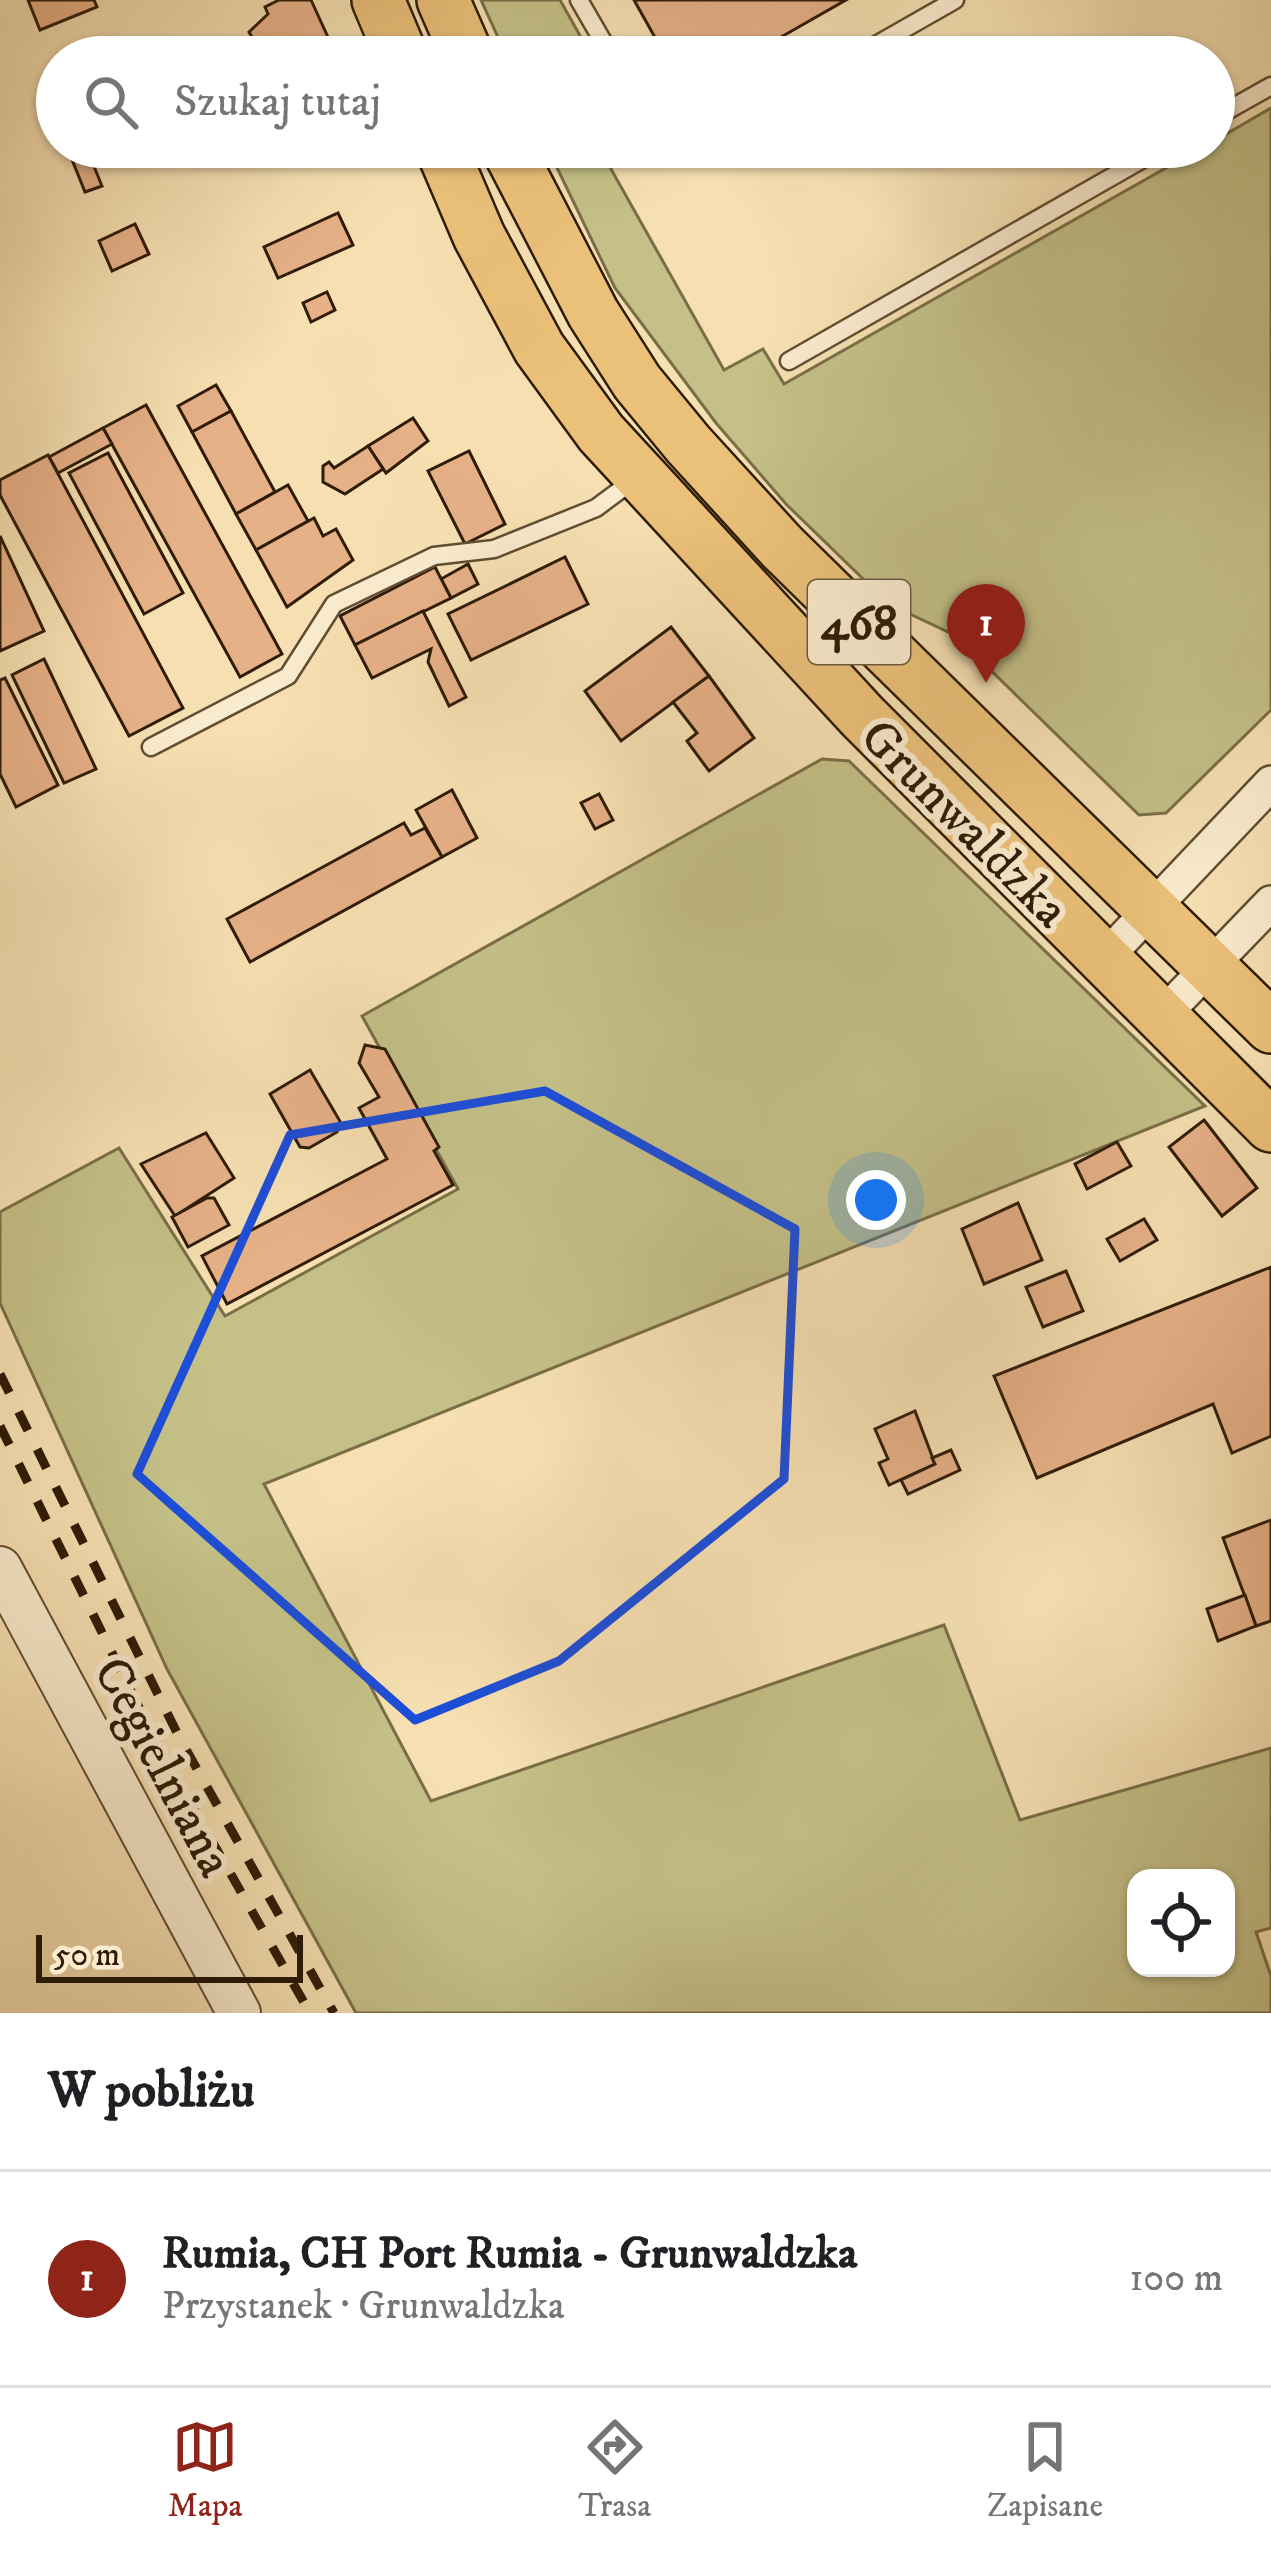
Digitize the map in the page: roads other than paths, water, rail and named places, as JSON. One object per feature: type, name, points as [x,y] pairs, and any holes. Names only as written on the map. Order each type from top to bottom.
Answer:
[{"type":"main road","points":[[378,0],[394,36]]},
{"type":"main road","points":[[443,0],[459,36]]},
{"type":"main road","name":"Grunwaldzka","points":[[450,168],[479,236],[539,348],[638,476],[847,701],[1271,1126]]},
{"type":"main road","name":"Grunwaldzka","points":[[518,168],[593,313],[637,382],[688,444],[782,547],[1271,1028]]},
{"type":"street","points":[[1102,960],[1271,783]]},
{"type":"street","points":[[1161,1017],[1271,903]]},
{"type":"street","name":"Cegielniana","points":[[0,1568],[239,2013]]},
{"type":"lane","points":[[579,0],[600,36]]},
{"type":"lane","points":[[892,36],[956,0]]},
{"type":"lane","points":[[1235,106],[1271,86]]},
{"type":"lane","points":[[789,361],[1127,168]]},
{"type":"lane","points":[[152,747],[288,676],[334,604],[434,556],[494,549],[596,508],[638,476]]},
{"type":"railway","points":[[0,1374],[179,1737],[334,2013]]},
{"type":"railway","points":[[0,1426],[159,1748],[310,2013]]},
{"type":"place","name":"Rumia, CH Port Rumia - Grunwaldzka","points":[[986,683]]}]
